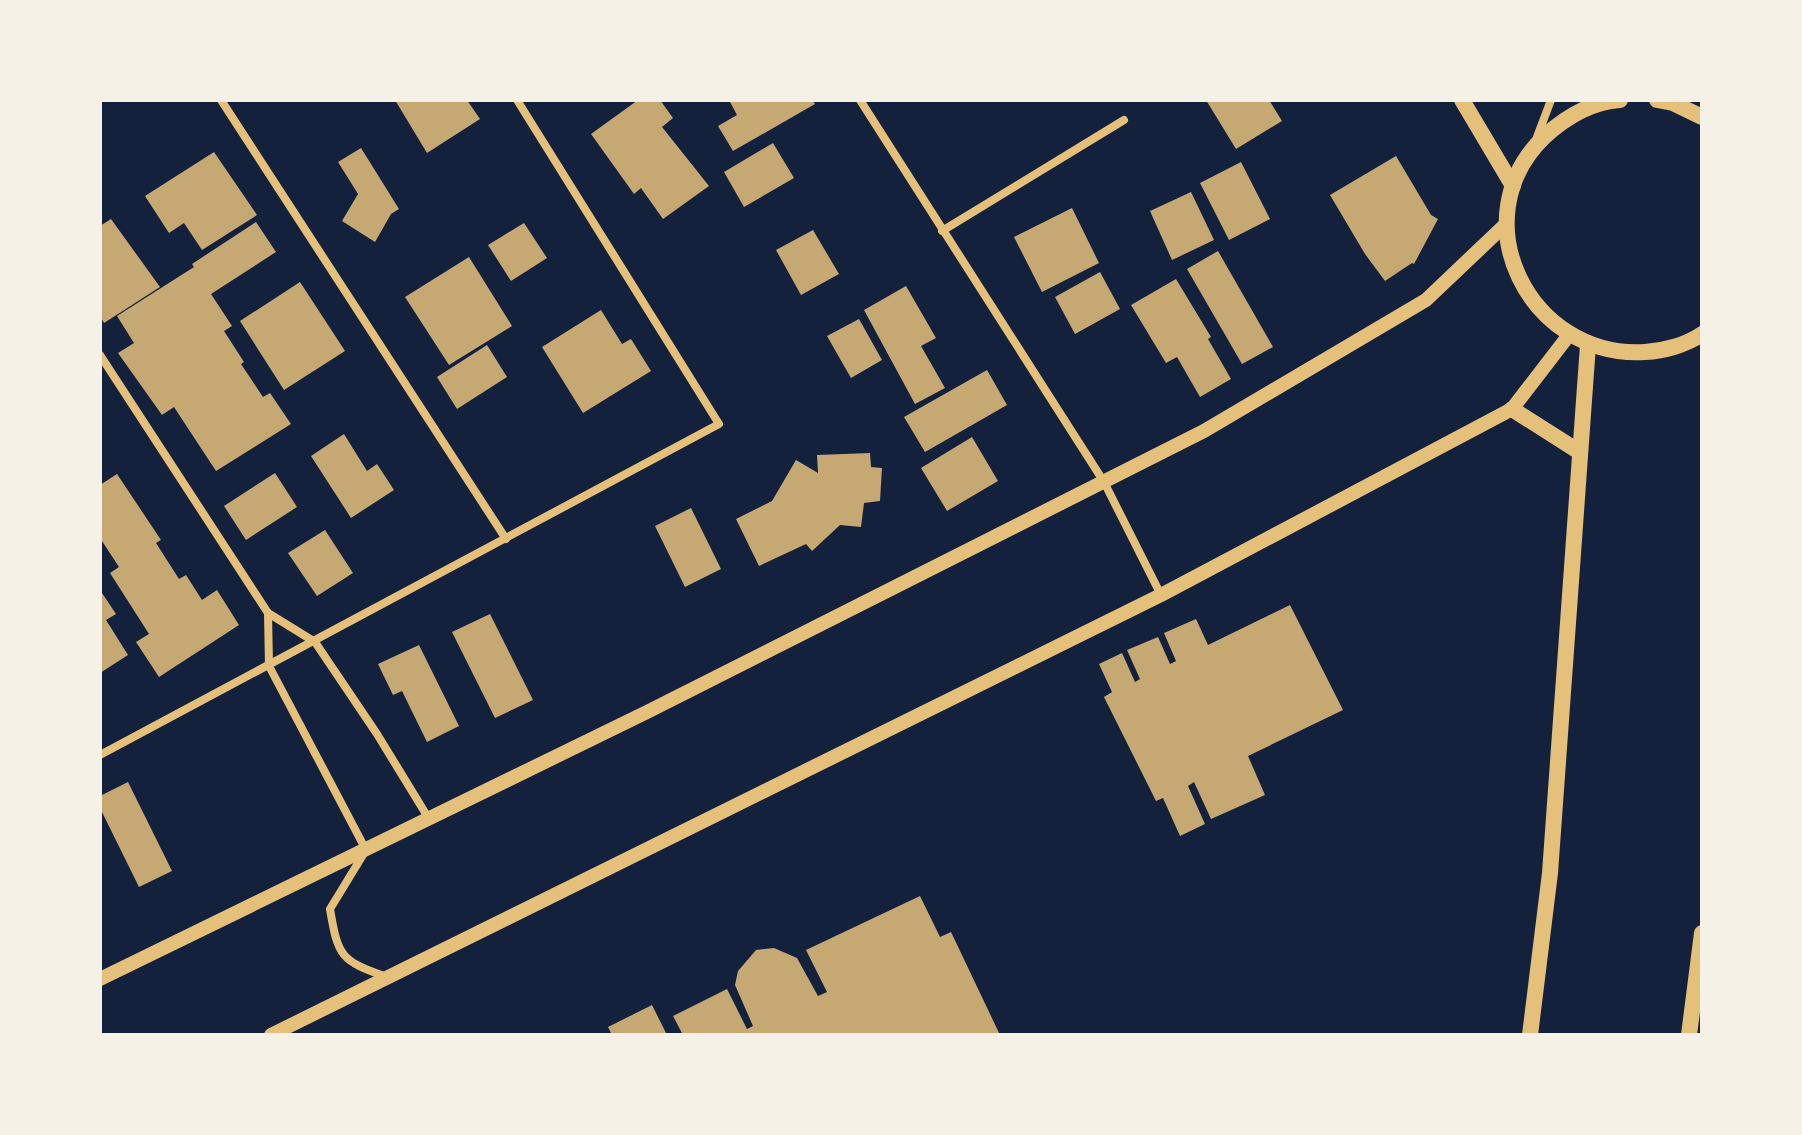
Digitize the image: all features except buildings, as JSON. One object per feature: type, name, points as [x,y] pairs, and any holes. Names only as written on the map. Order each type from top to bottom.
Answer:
[{"type":"main road","points":[[1462,100],[1513,186]]},
{"type":"main road","points":[[1620,100],[1604,101],[1564,119],[1533,148],[1513,186],[1507,223],[1511,256],[1523,287],[1544,314],[1569,335],[1588,345],[1623,353],[1659,351],[1702,334]]},
{"type":"main road","points":[[1657,100],[1673,103],[1701,116]]},
{"type":"main road","points":[[1530,1035],[1550,873],[1588,345]]},
{"type":"main road","points":[[1512,409],[1578,451]]},
{"type":"main road","points":[[1689,1035],[1702,934]]},
{"type":"street","points":[[221,100],[506,539]]},
{"type":"street","points":[[100,755],[719,424],[517,100]]},
{"type":"street","points":[[860,100],[1104,482],[1161,595]]},
{"type":"street","points":[[1533,148],[1551,100]]},
{"type":"street","points":[[942,231],[1124,120]]},
{"type":"street","points":[[100,979],[429,820],[1204,431],[1426,300],[1507,223]]},
{"type":"street","points":[[271,1035],[1161,595],[1512,409],[1569,335]]},
{"type":"street","points":[[100,355],[268,613],[315,642],[377,734],[429,820]]},
{"type":"street","points":[[268,613],[269,666],[366,850]]},
{"type":"street","points":[[366,850],[330,909],[336,941],[353,965],[388,977]]}]
